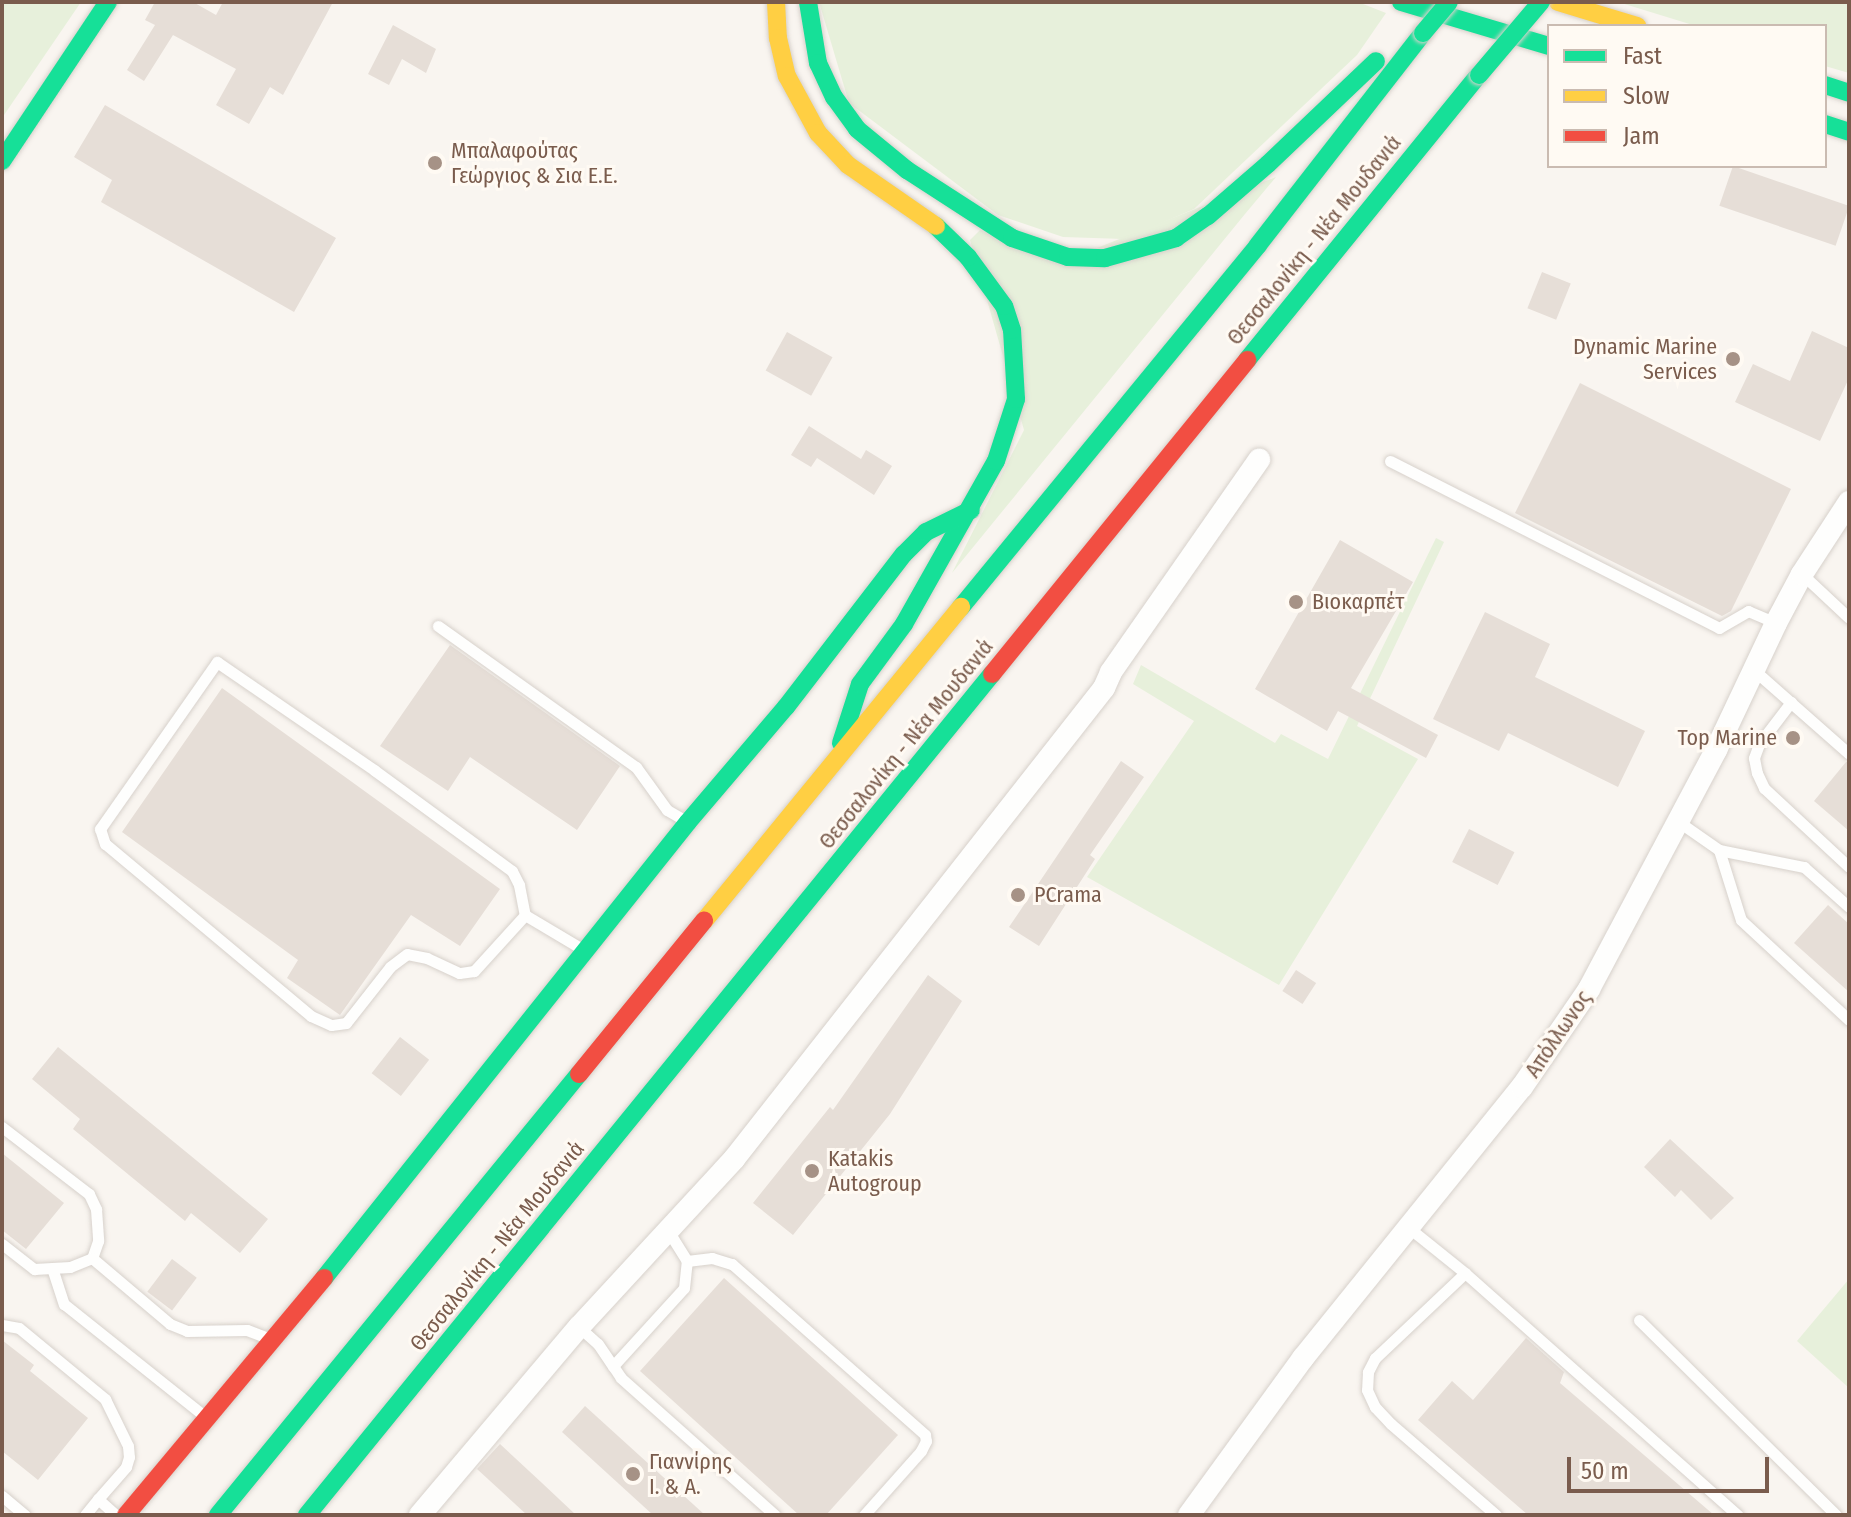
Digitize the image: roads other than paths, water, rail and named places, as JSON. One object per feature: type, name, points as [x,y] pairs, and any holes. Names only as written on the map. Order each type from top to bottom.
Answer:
[{"type":"main road","points":[[2,161],[108,2]]},
{"type":"main road","points":[[776,2],[778,38],[787,76],[818,133],[848,165],[938,227],[968,257],[1004,306],[1012,330],[1016,399],[996,461],[972,510],[904,624],[860,684],[835,762]]},
{"type":"main road","points":[[808,2],[818,63],[834,97],[857,129],[907,170],[1012,238],[1049,253],[1086,259],[1135,252],[1176,238],[1223,204],[1394,45],[1423,33]]},
{"type":"main road","points":[[1401,2],[1547,45]]},
{"type":"main road","name":"Θεσσαλονίκη - Νέα Μουδανιά","points":[[218,1515],[1238,270],[1449,2]]},
{"type":"main road","name":"Θεσσαλονίκη - Νέα Μουδανιά","points":[[307,1515],[1541,2]]},
{"type":"main road","points":[[1558,2],[1630,24]]},
{"type":"main road","points":[[1827,86],[1849,93]]},
{"type":"main road","points":[[1827,125],[1849,132]]},
{"type":"main road","points":[[126,1515],[274,1341],[688,822],[786,707],[904,554],[926,532],[972,510]]},
{"type":"street","points":[[420,1515],[579,1327],[734,1159],[1104,688],[1111,672],[1259,460]]},
{"type":"street","name":"Απόλλωνος","points":[[1189,1515],[1303,1358],[1522,1087],[1589,989],[1679,822],[1802,574],[1849,502]]},
{"type":"lane","points":[[1390,461],[1719,628],[1748,611],[1776,623]]},
{"type":"lane","points":[[1802,574],[1849,618]]},
{"type":"lane","points":[[438,626],[636,767],[667,810],[688,822]]},
{"type":"lane","points":[[525,915],[474,971],[459,973],[427,958],[407,954],[390,967],[346,1023],[331,1025],[311,1016],[113,853],[100,829],[217,662],[490,852],[512,871],[519,885],[525,915],[586,952]]},
{"type":"lane","points":[[1755,671],[1849,754]]},
{"type":"lane","points":[[1791,702],[1759,744],[1754,758],[1757,773],[1764,788],[1849,867]]},
{"type":"lane","points":[[1679,822],[1719,850],[1804,867],[1849,907]]},
{"type":"lane","points":[[1719,850],[1741,920],[1849,1020]]},
{"type":"lane","points":[[2,1127],[89,1194],[96,1209],[98,1241],[92,1258]]},
{"type":"lane","points":[[1409,1228],[1465,1273],[1738,1515]]},
{"type":"lane","points":[[613,1366],[684,1288],[687,1261],[667,1229]]},
{"type":"lane","points":[[2,1244],[34,1269],[53,1271],[92,1258]]},
{"type":"lane","points":[[92,1258],[170,1324],[187,1331],[247,1330],[274,1341]]},
{"type":"lane","points":[[687,1261],[712,1258],[732,1264],[925,1435],[921,1451],[864,1515]]},
{"type":"lane","points":[[53,1271],[64,1304],[208,1419]]},
{"type":"lane","points":[[1465,1273],[1375,1358],[1368,1372],[1367,1390],[1375,1407],[1391,1424],[1496,1515]]},
{"type":"lane","points":[[1639,1320],[1836,1515]]},
{"type":"lane","points":[[2,1325],[19,1328],[105,1399],[128,1446],[126,1467],[85,1515]]},
{"type":"lane","points":[[579,1327],[598,1344],[621,1378],[775,1515]]},
{"type":"lane","points":[[2,1496],[25,1515]]},
{"type":"lane","points":[[98,1499],[116,1515]]},
{"type":"place","name":"Μπαλαφούτας Γεώργιος & Σια Ε.Ε.","points":[[435,163]]},
{"type":"place","name":"Dynamic Marine Services","points":[[1733,359]]},
{"type":"place","name":"Βιοκαρπέτ","points":[[1296,602]]},
{"type":"place","name":"Top Marine","points":[[1793,738]]},
{"type":"place","name":"PCrama","points":[[1018,895]]},
{"type":"place","name":"Katakis Autogroup","points":[[812,1171]]},
{"type":"place","name":"Γιαννίρης Ι. & Α.","points":[[633,1474]]}]
